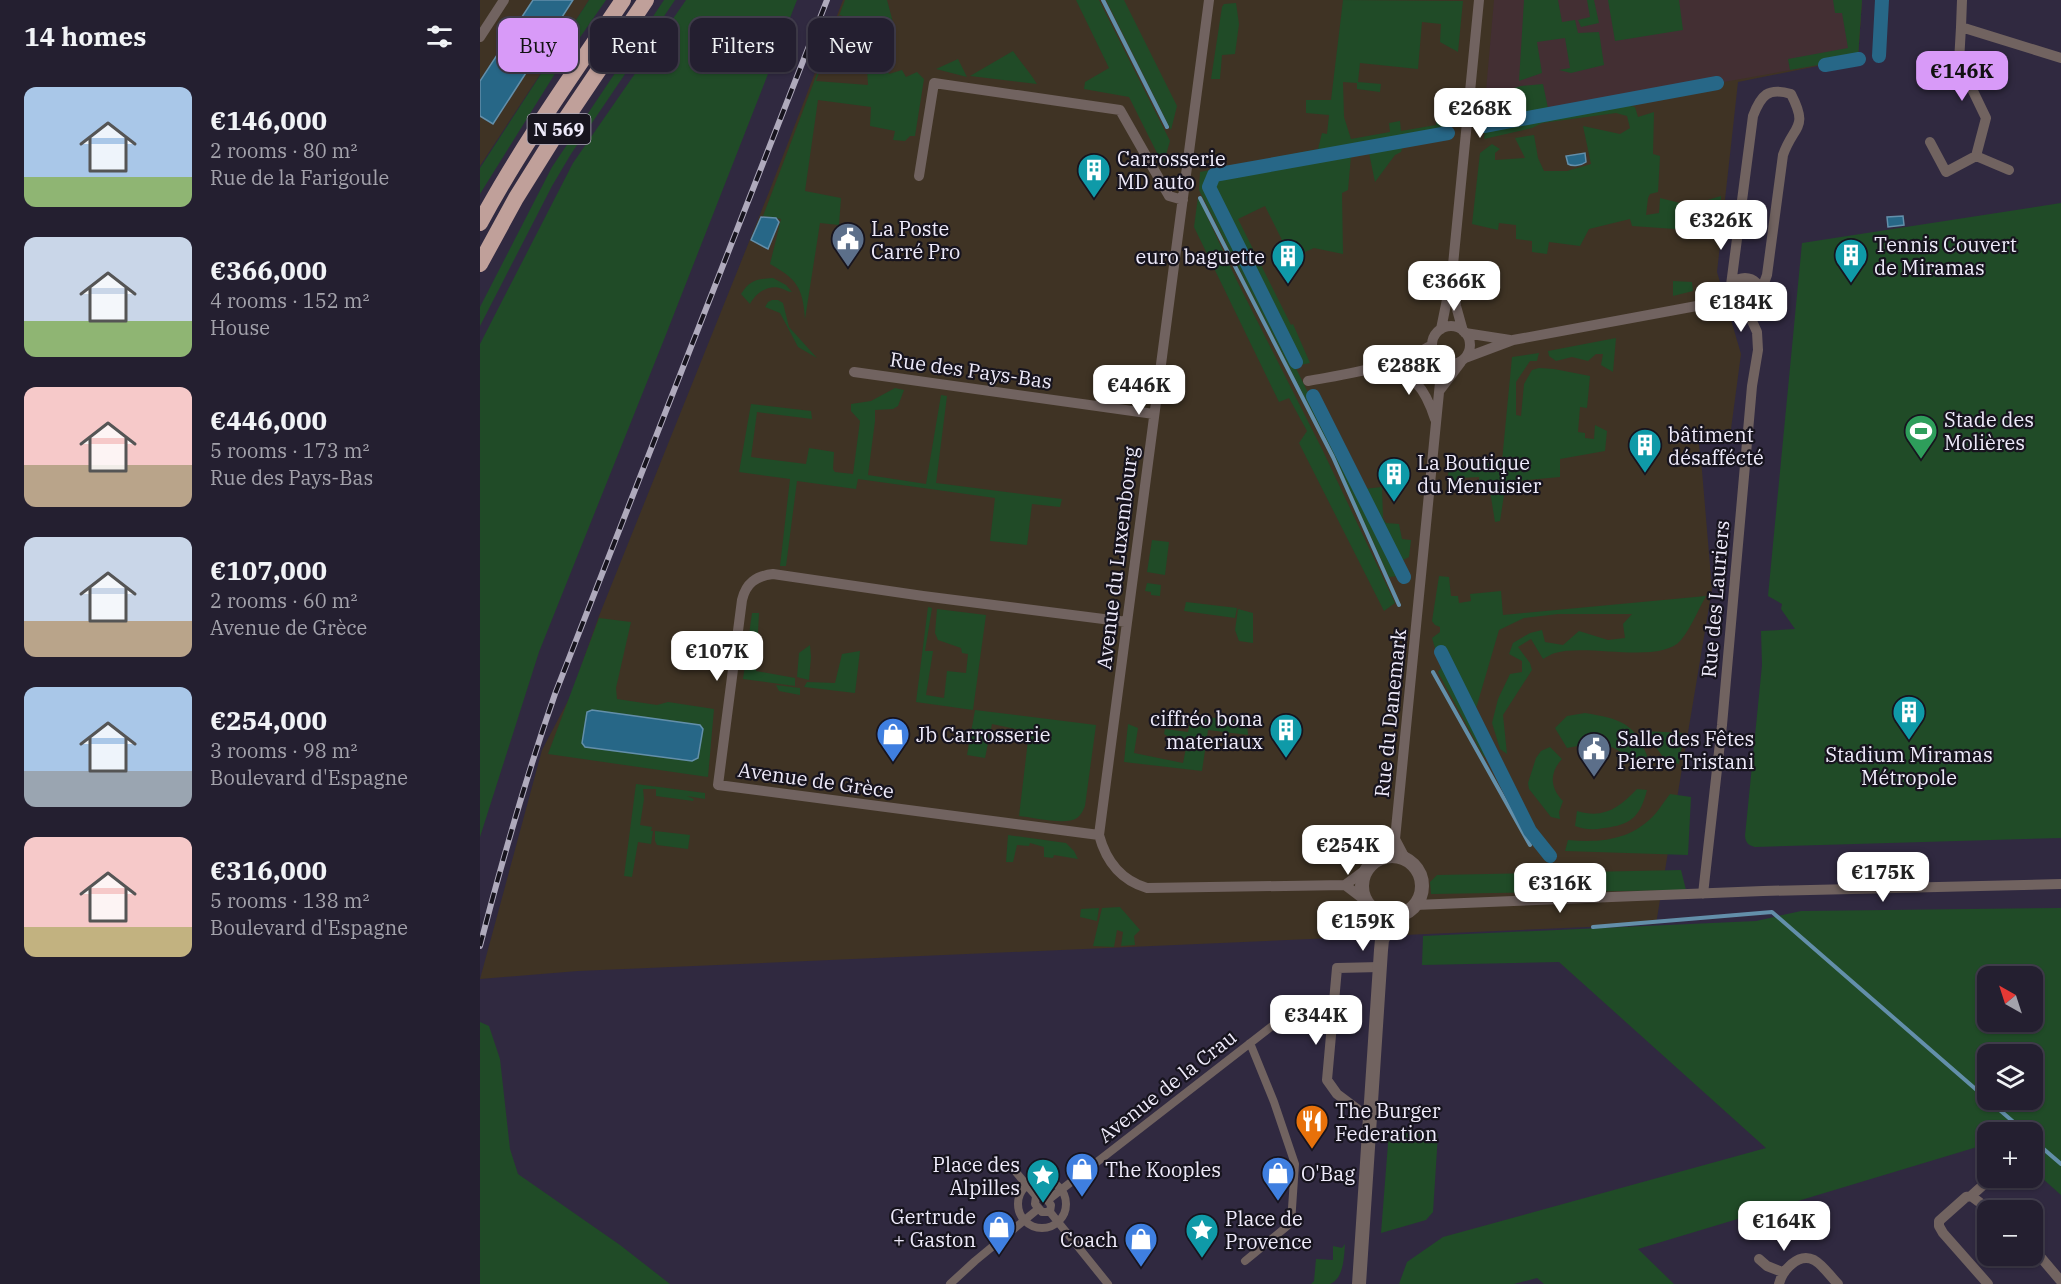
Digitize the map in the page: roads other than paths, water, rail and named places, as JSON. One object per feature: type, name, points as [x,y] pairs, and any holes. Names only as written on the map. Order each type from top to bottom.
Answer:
[{"type":"highway","name":"N 569","points":[[480,223],[544,116],[623,0]]},
{"type":"highway","name":"N 569","points":[[480,264],[516,198],[561,126],[646,0]]},
{"type":"street","points":[[480,37],[504,0]]},
{"type":"street","name":"Avenue du Luxembourg","points":[[1099,835],[1209,0]]},
{"type":"street","points":[[1441,329],[1452,275],[1479,0]]},
{"type":"street","points":[[1930,142],[1946,172],[1976,156],[1986,118],[1959,62],[1962,0]]},
{"type":"street","points":[[1961,27],[2061,58]]},
{"type":"street","points":[[919,176],[934,83],[1120,110],[1169,196],[1183,200]]},
{"type":"street","points":[[1776,90],[1791,94],[1800,111],[1800,121],[1783,155],[1767,275],[1761,291],[1760,302],[1747,310],[1736,308],[1728,295],[1754,116],[1759,102],[1768,93],[1776,90]]},
{"type":"street","points":[[1976,156],[2009,170]]},
{"type":"street","points":[[1440,391],[1470,348],[1456,306],[1452,275]]},
{"type":"street","points":[[1731,285],[1739,278],[1745,277],[1756,281],[1761,291]]},
{"type":"street","points":[[1513,340],[1464,332],[1453,327],[1441,329],[1436,333],[1432,345],[1435,356],[1450,364],[1513,340],[1730,300]]},
{"type":"street","name":"Rue des Lauriers","points":[[1703,894],[1722,725],[1752,386],[1758,350],[1757,332],[1747,310]]},
{"type":"street","points":[[1381,367],[1432,345]]},
{"type":"street","points":[[1308,381],[1381,367],[1441,361]]},
{"type":"street","name":"Rue du Danemark","points":[[1386,856],[1395,838],[1440,391],[1441,361]]},
{"type":"street","points":[[1381,367],[1397,370],[1417,384],[1428,399],[1436,423]]},
{"type":"street","name":"Rue des Pays-Bas","points":[[854,372],[1154,414]]},
{"type":"street","name":"Avenue de Grèce","points":[[1099,835],[718,785],[741,609],[747,585],[758,577],[773,574],[1127,622]]},
{"type":"street","points":[[1099,835],[1105,853],[1116,870],[1129,880],[1147,888],[1345,885],[1377,860],[1395,855],[1413,864],[1422,881],[1418,900],[1403,914],[1394,916],[1371,906],[1345,885]]},
{"type":"street","points":[[1395,838],[1405,858]]},
{"type":"street","points":[[1359,1284],[1382,940],[1362,884],[1368,868]]},
{"type":"street","points":[[1418,900],[1436,904],[2061,884]]},
{"type":"street","points":[[1382,940],[1394,916]]},
{"type":"street","points":[[1369,1118],[1337,1094],[1327,1080],[1337,968],[1380,967]]},
{"type":"street","name":"Avenue de la Crau","points":[[1048,1200],[1276,1023],[1314,1029]]},
{"type":"street","points":[[1245,1261],[1291,1223],[1295,1164],[1274,1101],[1250,1043]]},
{"type":"street","points":[[1015,1171],[1036,1196],[1035,1204],[1038,1209],[1041,1212],[1050,1212]]},
{"type":"street","points":[[1042,1179],[1051,1181],[1062,1190],[1066,1199],[1066,1208],[1058,1223],[1044,1229],[1036,1228],[1024,1220],[1018,1206],[1022,1191],[1027,1185],[1042,1179]]},
{"type":"street","points":[[1980,1188],[1944,1216],[1939,1221],[1939,1226],[1988,1284]]},
{"type":"street","points":[[1036,1196],[1044,1196],[1048,1200],[1051,1205],[1050,1212],[1108,1284]]},
{"type":"street","points":[[1971,1196],[1977,1200]]},
{"type":"street","points":[[950,1284],[1038,1209]]},
{"type":"street","points":[[1759,1259],[1767,1266],[1782,1272]]},
{"type":"street","points":[[1779,1284],[1782,1272],[1797,1261],[1807,1259],[1814,1260],[1838,1284]]},
{"type":"street","points":[[2043,1260],[2061,1280],[2056,1284]]},
{"type":"water","points":[[533,0],[573,0],[561,18],[521,18]]},
{"type":"water","points":[[498,53],[498,72],[527,72],[493,124],[480,116],[480,81]]},
{"type":"water","points":[[1585,153],[1586,162],[1577,165],[1568,164],[1566,156]]},
{"type":"water","points":[[1903,216],[1904,225],[1888,227],[1887,217]]},
{"type":"water","points":[[761,217],[776,218],[779,222],[768,249],[751,240]]},
{"type":"water","points":[[592,710],[700,725],[703,729],[698,758],[692,761],[585,747],[582,743],[587,712]]},
{"type":"waterway","points":[[1103,0],[1167,127]]},
{"type":"waterway","points":[[1879,56],[1882,0]]},
{"type":"waterway","points":[[1825,65],[1859,59]]},
{"type":"waterway","points":[[1484,126],[1717,83]]},
{"type":"waterway","points":[[1296,362],[1209,187],[1214,175],[1448,133]]},
{"type":"waterway","points":[[1200,198],[1333,457],[1399,605]]},
{"type":"waterway","points":[[1313,396],[1404,577]]},
{"type":"waterway","points":[[1441,652],[1530,831],[1550,856]]},
{"type":"waterway","points":[[1433,672],[1530,845]]},
{"type":"waterway","points":[[1593,927],[1772,912],[2014,1122]]},
{"type":"waterway","points":[[2043,1148],[2061,1164]]},
{"type":"railway","points":[[480,946],[515,819],[555,694],[827,0]]},
{"type":"place","name":"Carrosserie MD auto","points":[[1094,199]]},
{"type":"place","name":"La Poste Carré Pro","points":[[848,268]]},
{"type":"place","name":"Tennis Couvert de Miramas","points":[[1851,284]]},
{"type":"place","name":"euro baguette","points":[[1288,285]]},
{"type":"place","name":"Stade des Molières","points":[[1921,460]]},
{"type":"place","name":"bâtiment désaffécté","points":[[1645,474]]},
{"type":"place","name":"La Boutique du Menuisier","points":[[1394,503]]},
{"type":"place","name":"Stadium Miramas Métropole","points":[[1909,741]]},
{"type":"place","name":"ciffréo bona materiaux","points":[[1286,759]]},
{"type":"place","name":"Jb Carrosserie","points":[[893,763]]},
{"type":"place","name":"Salle des Fêtes Pierre Tristani","points":[[1594,778]]},
{"type":"place","name":"The Burger Federation","points":[[1312,1150]]},
{"type":"place","name":"The Kooples","points":[[1082,1198]]},
{"type":"place","name":"O'Bag","points":[[1278,1202]]},
{"type":"place","name":"Place des Alpilles","points":[[1043,1204]]},
{"type":"place","name":"Gertrude + Gaston","points":[[999,1256]]},
{"type":"place","name":"Place de Provence","points":[[1202,1259]]},
{"type":"place","name":"Coach","points":[[1141,1268]]}]
